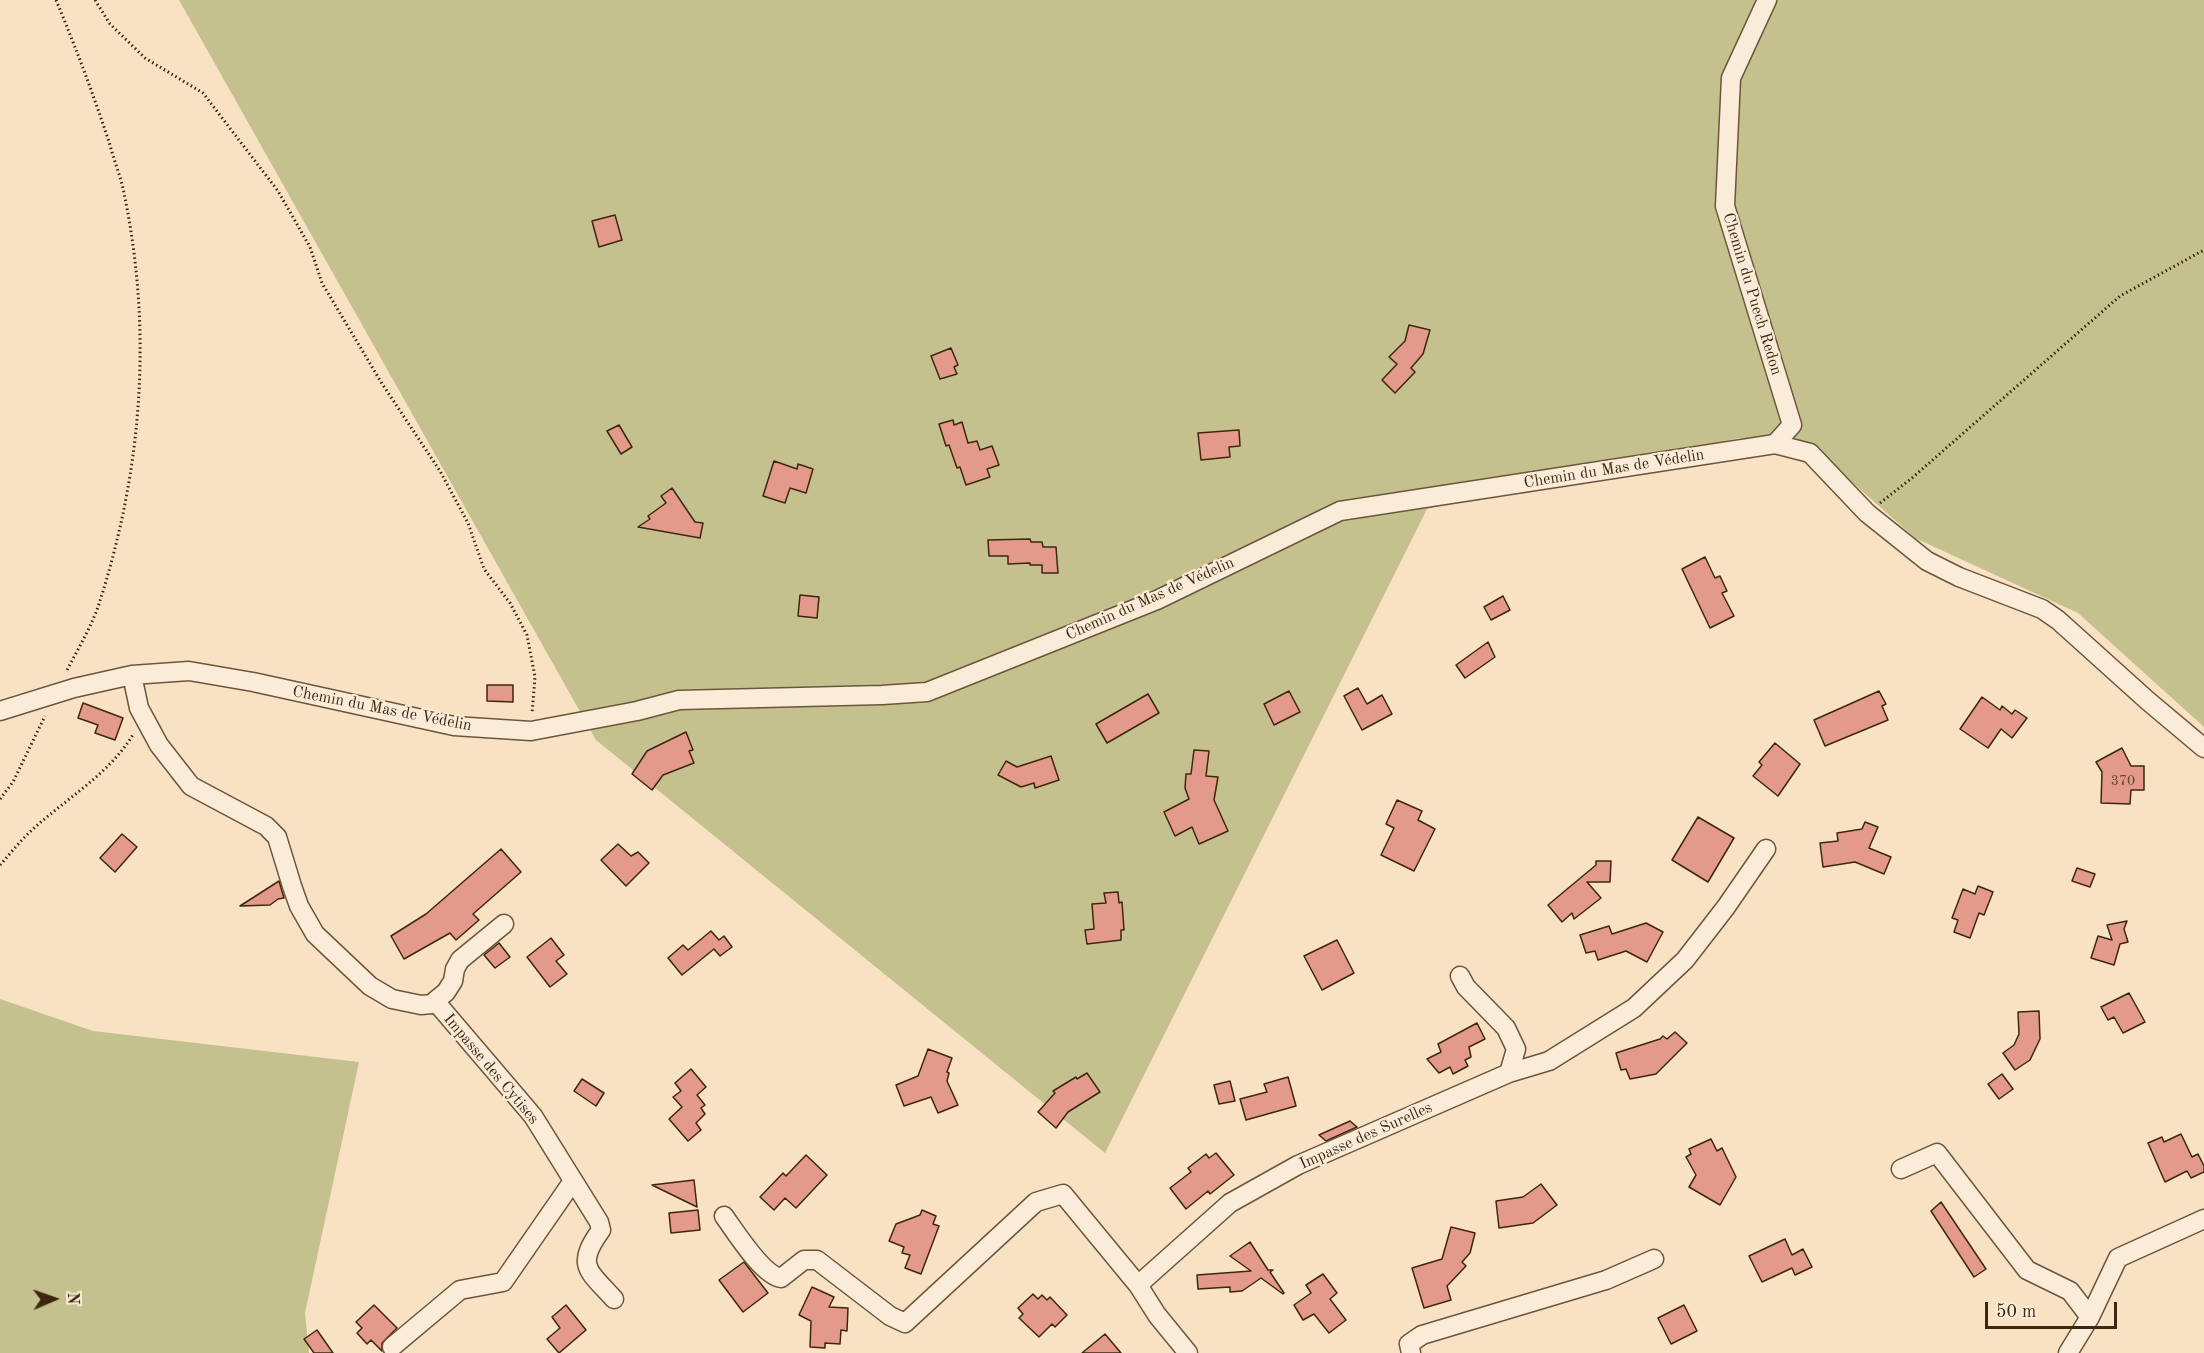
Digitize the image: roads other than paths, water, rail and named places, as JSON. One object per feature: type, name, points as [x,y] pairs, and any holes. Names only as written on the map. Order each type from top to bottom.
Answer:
[{"type":"street","name":"Chemin du Puech Redon","points":[[1767,0],[1731,78],[1725,206],[1792,425],[1775,444]]},
{"type":"street","name":"Chemin du Mas de Védelin","points":[[0,711],[132,675],[189,671],[253,682],[454,726],[531,731],[637,711],[679,700],[927,692],[1157,600],[1340,511],[1775,444],[1810,453],[1867,513],[1927,561],[2042,609],[2058,620],[2204,748]]},
{"type":"street","name":"Impasse des Cytises","points":[[132,675],[139,708],[159,745],[191,786],[266,826],[277,837],[299,906],[315,934],[370,986],[392,999],[421,1005],[432,1004],[435,1001],[533,1116],[599,1222],[601,1230],[591,1244],[586,1257],[587,1269],[614,1299]]},
{"type":"street","name":"Impasse des Surelles","points":[[1138,1285],[1230,1203],[1298,1165],[1509,1073],[1549,1061],[1634,1008],[1685,960],[1726,907],[1766,849]]},
{"type":"street","points":[[435,1001],[446,992],[453,981],[455,969],[460,960],[504,924]]},
{"type":"street","points":[[1460,976],[1466,987],[1506,1028],[1516,1049],[1509,1073]]},
{"type":"street","points":[[1901,1169],[1937,1153],[2027,1270],[2070,1291],[2090,1317]]},
{"type":"street","points":[[392,1347],[460,1290],[503,1282],[573,1181]]},
{"type":"street","points":[[724,1216],[773,1277],[781,1278],[804,1260],[817,1260],[890,1316],[905,1323],[1036,1202],[1063,1194],[1138,1285],[1157,1315],[1188,1353]]},
{"type":"street","points":[[2068,1353],[2090,1317],[2118,1258],[2204,1219]]},
{"type":"street","points":[[1411,1353],[1409,1344],[1422,1335],[1606,1280],[1654,1259]]}]
